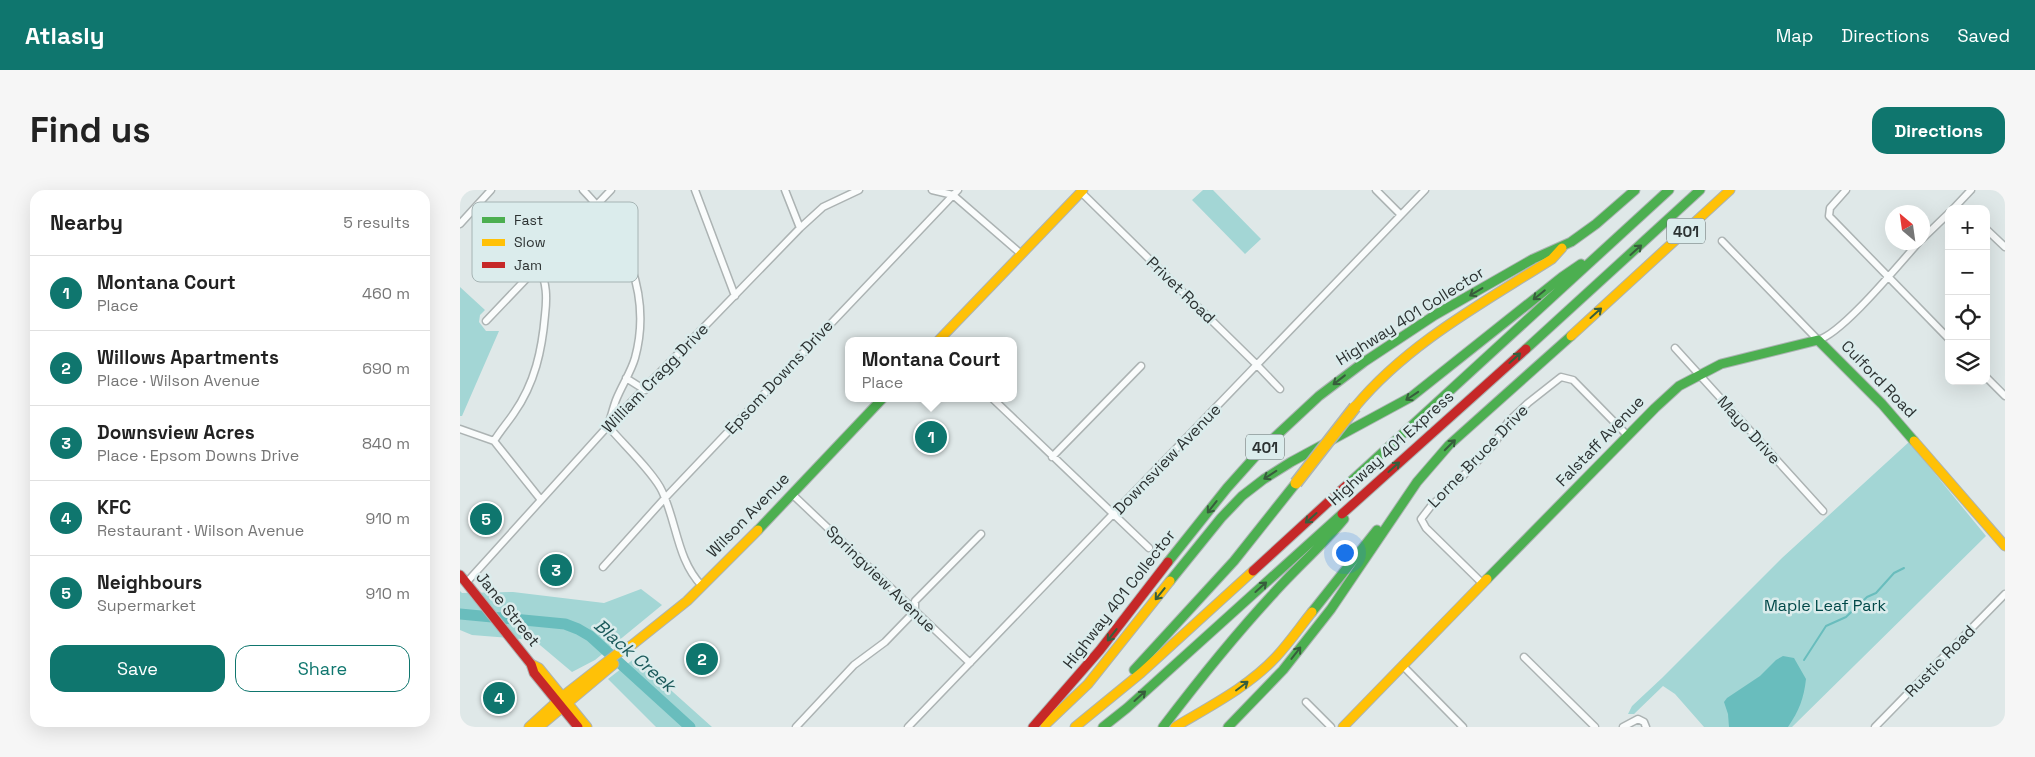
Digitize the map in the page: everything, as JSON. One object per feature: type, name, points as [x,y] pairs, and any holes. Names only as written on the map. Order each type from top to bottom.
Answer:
[{"type":"main road","name":"Highway 401 Collector","points":[[1033,727],[1058,701],[1099,652],[1222,494],[1298,414],[1344,377],[1392,343],[1483,288],[1548,252],[1565,246],[1620,204],[1635,190]]},
{"type":"main road","name":"Highway 401 Express","points":[[1075,727],[1140,672],[1325,506],[1669,190]]},
{"type":"main road","name":"Highway 401 Express","points":[[1102,727],[1127,708],[1700,190]]},
{"type":"main road","name":"401","points":[[1228,727],[1283,670],[1325,616],[1417,482],[1449,445],[1642,272],[1730,190]]},
{"type":"main road","points":[[942,337],[1020,253],[1082,191]]},
{"type":"main road","points":[[1104,703],[1234,561],[1374,384],[1422,342],[1552,258],[1565,246]]},
{"type":"main road","points":[[1043,727],[1088,684],[1215,526],[1242,496],[1291,462],[1411,397],[1562,277],[1608,247]]},
{"type":"main road","name":"Falstaff Avenue","points":[[1343,727],[1679,386],[1721,364],[1818,340]]},
{"type":"main road","name":"Culford Road","points":[[1818,340],[1882,404],[2005,546]]},
{"type":"main road","name":"Wilson Avenue","points":[[529,727],[687,601],[879,402]]},
{"type":"main road","points":[[1175,727],[1201,713],[1245,683],[1276,656],[1356,554],[1417,482]]},
{"type":"main road","points":[[1163,727],[1239,630],[1334,532],[1358,499]]},
{"type":"main road","name":"Jane Street","points":[[463,579],[531,664],[539,668],[578,727]]},
{"type":"main road","name":"Wilson Avenue","points":[[539,727],[562,701]]},
{"type":"main road","name":"Jane Street","points":[[562,701],[587,727]]},
{"type":"street","points":[[480,202],[491,190]]},
{"type":"street","points":[[583,190],[595,202]]},
{"type":"street","points":[[599,202],[611,190]]},
{"type":"street","points":[[695,190],[735,296]]},
{"type":"street","points":[[785,190],[800,228]]},
{"type":"street","name":"William Cragg Drive","points":[[463,579],[541,500],[608,426],[645,390],[800,228],[823,208],[859,190]]},
{"type":"street","points":[[932,190],[956,192],[1020,253]]},
{"type":"street","points":[[1376,190],[1401,215]]},
{"type":"street","name":"Downsview Avenue","points":[[908,727],[1425,190]]},
{"type":"street","points":[[1846,190],[1830,208],[1829,216],[1945,335]]},
{"type":"street","points":[[1961,205],[1971,190]]},
{"type":"street","name":"Privet Road","points":[[1082,191],[1280,389]]},
{"type":"street","name":"Epsom Downs Drive","points":[[603,567],[665,498],[956,192]]},
{"type":"street","points":[[460,224],[472,211]]},
{"type":"street","points":[[1930,231],[1945,217]]},
{"type":"street","points":[[1990,233],[2005,247]]},
{"type":"street","name":"Culford Road","points":[[1722,241],[1818,340]]},
{"type":"street","name":"Falstaff Avenue","points":[[1818,340],[1826,338],[1836,330],[1911,250]]},
{"type":"street","points":[[486,321],[524,282]]},
{"type":"street","points":[[494,441],[526,392],[540,358],[545,334],[545,282]]},
{"type":"street","points":[[636,282],[639,299],[636,355],[608,426],[654,480],[665,498],[685,562],[692,576],[702,586]]},
{"type":"street","name":"Mayo Drive","points":[[1675,348],[1823,511]]},
{"type":"street","points":[[1052,457],[1141,366]]},
{"type":"street","name":"Lorne Bruce Drive","points":[[1483,584],[1426,528],[1421,519],[1431,506],[1494,444],[1508,422],[1528,403],[1561,377],[1573,380],[1628,436]]},
{"type":"street","points":[[626,378],[645,390]]},
{"type":"street","points":[[1990,381],[2005,396]]},
{"type":"street","points":[[996,402],[1149,548]]},
{"type":"street","points":[[460,429],[494,441],[541,500]]},
{"type":"street","name":"Springview Avenue","points":[[792,494],[970,664]]},
{"type":"street","points":[[796,727],[854,665],[885,642],[915,611],[915,601],[981,534]]},
{"type":"street","name":"Rustic Road","points":[[1875,727],[2005,594]]},
{"type":"street","points":[[1524,657],[1596,727]]},
{"type":"street","points":[[1404,667],[1463,727]]},
{"type":"street","points":[[1306,702],[1331,727]]},
{"type":"street","points":[[1623,727],[1638,719],[1644,722],[1646,727]]},
{"type":"green space","points":[[1203,190],[1213,190],[1261,239],[1245,254],[1192,200]]},
{"type":"green space","points":[[460,287],[485,310],[480,315],[479,322],[486,331],[499,331],[462,416],[460,416]]},
{"type":"green space","name":"Maple Leaf Park","points":[[1909,442],[1986,536],[1792,727],[1704,727],[1675,694],[1663,686],[1634,714],[1628,714],[1632,706],[1782,558]]},
{"type":"green space","points":[[641,589],[662,605],[595,660],[572,672],[534,640],[472,635],[460,630],[460,591],[462,593],[513,592],[604,603]]},
{"type":"green space","points":[[635,658],[712,727],[656,727],[608,679]]},
{"type":"shaded area","points":[[1783,656],[1794,658],[1806,679],[1800,704],[1788,727],[1729,727],[1728,714],[1724,702],[1727,698],[1760,676],[1776,660]]},
{"type":"waterway","points":[[1804,660],[1826,626],[1846,617],[1867,597],[1876,593],[1894,573],[1904,568]]},
{"type":"waterway","name":"Black Creek","points":[[460,614],[565,624],[578,629],[590,636],[690,727]]},
{"type":"traffic: fast","points":[[1168,562],[1227,488],[1261,450],[1319,396],[1364,362],[1435,315],[1533,259],[1571,242],[1596,224],[1635,190]]},
{"type":"traffic: fast","points":[[1348,484],[1669,190]]},
{"type":"traffic: fast","points":[[1526,349],[1700,190]]},
{"type":"traffic: fast","points":[[1170,581],[1221,518],[1242,496],[1264,479],[1291,462],[1411,397],[1581,264]]},
{"type":"traffic: fast","points":[[1228,727],[1283,670],[1331,609],[1417,482],[1449,445],[1571,336]]},
{"type":"traffic: fast","points":[[1487,579],[1655,408],[1679,386],[1721,364],[1818,340],[1882,404],[1914,441]]},
{"type":"traffic: fast","points":[[758,530],[879,402]]},
{"type":"traffic: fast","points":[[1134,670],[1234,561],[1296,483]]},
{"type":"traffic: fast","points":[[1103,727],[1127,708],[1342,514]]},
{"type":"traffic: fast","points":[[1163,727],[1244,626],[1344,519]]},
{"type":"traffic: fast","points":[[1312,612],[1377,530]]},
{"type":"traffic: slow","points":[[942,337],[1083,190]]},
{"type":"traffic: slow","points":[[1571,336],[1730,190]]},
{"type":"traffic: slow","points":[[1355,407],[1398,363],[1422,344],[1473,308],[1552,259],[1562,248]]},
{"type":"traffic: slow","points":[[1296,483],[1355,407]]},
{"type":"traffic: slow","points":[[1914,441],[2005,546]]},
{"type":"traffic: slow","points":[[529,727],[563,696],[687,601],[758,530]]},
{"type":"traffic: slow","points":[[1075,727],[1141,673],[1253,571]]},
{"type":"traffic: slow","points":[[1343,727],[1487,579]]},
{"type":"traffic: slow","points":[[1045,725],[1088,684],[1170,581]]},
{"type":"traffic: slow","points":[[1175,727],[1228,695],[1265,668],[1281,652],[1312,612]]},
{"type":"traffic: slow","points":[[531,664],[539,668],[587,727]]},
{"type":"traffic: slow","points":[[539,727],[614,664]]},
{"type":"traffic: jam","points":[[1342,514],[1526,349]]},
{"type":"traffic: jam","points":[[1253,571],[1348,484]]},
{"type":"traffic: jam","points":[[1033,727],[1100,650],[1168,562]]},
{"type":"traffic: jam","points":[[460,575],[531,664],[534,673],[578,727]]},
{"type":"place","name":"Montana Court","points":[[931,437]]},
{"type":"place","name":"Neighbours","points":[[486,519]]},
{"type":"place","name":"Downsview Acres","points":[[556,570]]},
{"type":"place","name":"Willows Apartments","points":[[702,659]]},
{"type":"place","name":"KFC","points":[[499,698]]}]
